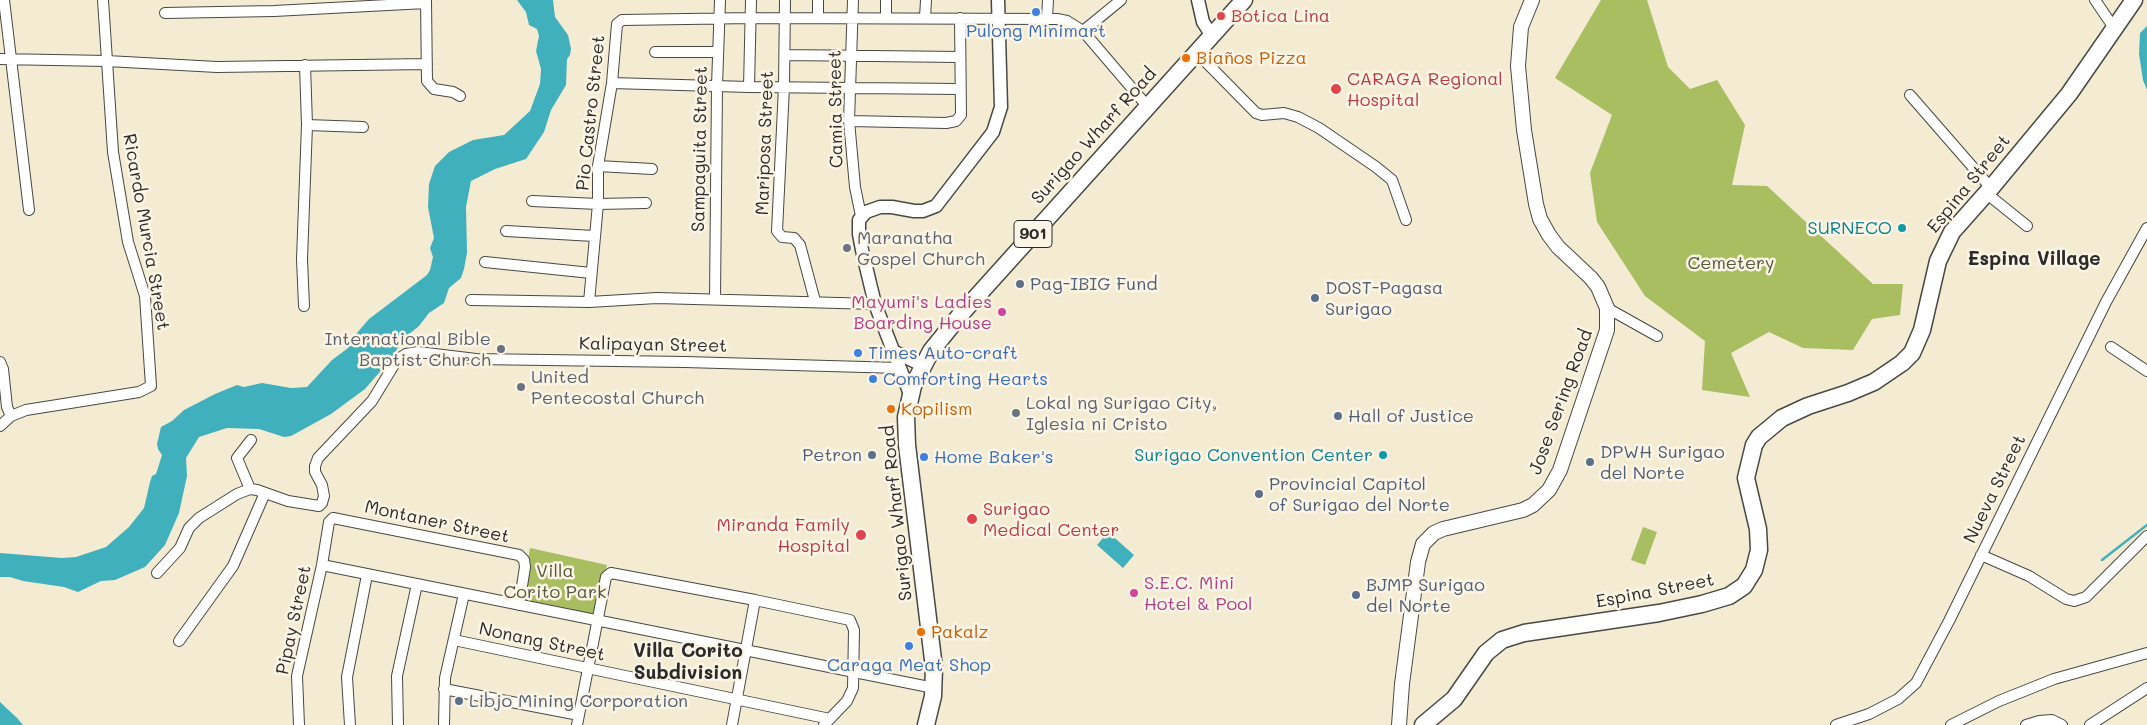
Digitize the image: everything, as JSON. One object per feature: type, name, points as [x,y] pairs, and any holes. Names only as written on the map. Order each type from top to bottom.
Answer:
[{"type":"main road","name":"Surigao Wharf Road","points":[[926,725],[934,688],[934,653],[906,445],[906,417],[910,394],[922,365],[960,314],[1244,0]]},
{"type":"main road","points":[[1532,0],[1521,28],[1518,66],[1524,130],[1536,204],[1540,219],[1548,235],[1591,278],[1607,308]]},
{"type":"main road","name":"Espina Street","points":[[1423,725],[1454,699],[1486,653],[1502,640],[1524,633],[1659,613],[1702,604],[1729,596],[1744,586],[1754,570],[1759,544],[1758,529],[1746,478],[1754,445],[1759,437],[1782,418],[1808,406],[1868,385],[1902,363],[1917,344],[1942,249],[1956,227],[2068,94],[2134,0]]},
{"type":"main road","name":"Jose Sering Road","points":[[1399,725],[1416,571],[1423,544],[1434,533],[1442,529],[1523,510],[1533,505],[1549,490],[1560,470],[1593,374],[1607,330],[1607,308]]},
{"type":"street","points":[[4,0],[29,210]]},
{"type":"street","name":"Ricardo Murcia Street","points":[[11,416],[26,410],[139,392],[151,386],[145,296],[128,242],[114,159],[103,0]]},
{"type":"street","name":"Sampaguita Street","points":[[715,299],[717,86],[720,0]]},
{"type":"street","points":[[749,88],[751,0]]},
{"type":"street","name":"Mariposa Street","points":[[785,0],[785,55],[778,231],[782,237],[794,238],[798,241],[815,301]]},
{"type":"street","points":[[818,0],[818,18]]},
{"type":"street","name":"Camia Street","points":[[853,0],[848,121],[854,187],[861,216]]},
{"type":"street","points":[[886,0],[886,18]]},
{"type":"street","points":[[926,0],[926,18]]},
{"type":"street","points":[[910,394],[875,304],[860,242],[858,225],[861,216],[872,209],[880,207],[923,211],[936,206],[993,132],[1001,107],[998,0]]},
{"type":"street","points":[[1047,18],[1048,0]]},
{"type":"street","points":[[1121,0],[1084,31],[1148,107]]},
{"type":"street","points":[[1198,0],[1203,22],[1212,36]]},
{"type":"street","points":[[2095,0],[2114,28]]},
{"type":"street","points":[[165,13],[306,5],[426,2],[427,81],[430,87],[453,92],[460,96]]},
{"type":"street","name":"Pio Castro Street","points":[[589,302],[598,204],[598,166],[612,83],[616,29],[617,24],[622,20],[784,17],[853,19],[1047,18],[1067,21],[1084,31]]},
{"type":"street","points":[[848,121],[946,123],[956,121],[961,115],[960,18]]},
{"type":"street","points":[[655,52],[718,52]]},
{"type":"street","points":[[1197,53],[1256,114],[1284,113],[1298,117],[1319,128],[1376,166],[1392,180],[1406,220]]},
{"type":"street","points":[[785,55],[959,57]]},
{"type":"street","points":[[0,59],[107,61],[216,67],[427,64]]},
{"type":"street","points":[[304,306],[302,260],[307,125],[305,65]]},
{"type":"street","points":[[612,83],[749,88],[960,89]]},
{"type":"street","points":[[1910,95],[1989,190],[2027,226]]},
{"type":"street","points":[[307,125],[363,126]]},
{"type":"street","points":[[598,166],[652,169]]},
{"type":"street","points":[[532,200],[598,204],[646,203]]},
{"type":"street","name":"Nueva Street","points":[[1836,725],[1869,714],[1898,699],[1916,683],[2106,302],[2147,228]]},
{"type":"street","points":[[506,231],[594,236]]},
{"type":"street","points":[[486,262],[591,273]]},
{"type":"street","points":[[471,300],[589,302],[658,298],[875,304]]},
{"type":"street","points":[[1607,308],[1657,336]]},
{"type":"street","points":[[2111,347],[2147,371]]},
{"type":"street","points":[[892,351],[922,365]]},
{"type":"street","name":"Kalipayan Street","points":[[265,493],[288,501],[319,506],[324,496],[322,485],[315,472],[318,458],[372,400],[397,360],[406,354],[418,352],[484,359],[900,368]]},
{"type":"street","points":[[0,362],[3,368],[7,407],[11,416],[0,426]]},
{"type":"street","points":[[250,440],[237,458],[250,489]]},
{"type":"street","points":[[157,573],[180,548],[189,528],[212,507],[250,489],[265,493],[233,566],[179,641]]},
{"type":"street","name":"Montaner Street","points":[[329,522],[336,518],[519,555],[524,560],[525,566],[519,604]]},
{"type":"street","name":"Pipay Street","points":[[299,725],[297,676],[322,565],[329,522]]},
{"type":"street","points":[[1981,555],[2029,576],[2074,602],[2086,596],[2147,536]]},
{"type":"street","points":[[322,565],[934,688]]},
{"type":"street","points":[[444,689],[578,720],[606,577],[612,573],[850,620],[854,630],[854,672],[851,695],[827,722]]},
{"type":"street","points":[[350,725],[347,677],[367,575]]},
{"type":"street","points":[[398,725],[397,676],[417,584]]},
{"type":"street","points":[[444,725],[444,689],[464,594]]},
{"type":"street","points":[[732,725],[755,600]]},
{"type":"street","name":"Nonang Street","points":[[454,640],[588,669],[737,698],[827,722]]},
{"type":"street","points":[[1951,725],[1999,701],[2054,679],[2147,653]]},
{"type":"street","points":[[2090,725],[2147,688]]},
{"type":"street","points":[[2026,725],[2052,720],[2062,725]]},
{"type":"green space","name":"Cemetery","points":[[1601,0],[1647,0],[1668,67],[1690,89],[1717,80],[1745,125],[1732,185],[1767,186],[1873,284],[1903,284],[1900,315],[1872,319],[1853,350],[1803,348],[1769,332],[1731,353],[1750,397],[1702,390],[1705,341],[1645,296],[1597,222],[1590,173],[1612,115],[1555,78]]},
{"type":"green space","points":[[1643,527],[1657,532],[1645,565],[1631,560]]},
{"type":"green space","name":"Villa Corito Park","points":[[530,548],[607,565],[596,617],[521,602]]},
{"type":"water","points":[[517,0],[553,0],[555,17],[568,35],[571,49],[567,59],[566,85],[551,110],[544,132],[526,159],[495,169],[471,181],[466,207],[467,253],[464,269],[461,278],[449,288],[444,303],[429,313],[419,326],[403,339],[391,359],[365,389],[331,414],[291,436],[284,437],[259,429],[227,428],[199,437],[186,458],[187,476],[179,513],[165,545],[145,567],[115,580],[101,581],[78,592],[64,587],[23,581],[10,577],[0,577],[0,553],[62,558],[76,557],[106,547],[129,527],[144,508],[152,476],[156,474],[162,455],[157,444],[161,427],[172,421],[184,410],[237,385],[244,387],[262,383],[291,388],[307,387],[332,360],[348,348],[351,344],[350,341],[369,319],[427,275],[433,257],[430,248],[434,238],[428,207],[429,184],[435,166],[449,152],[473,140],[504,135],[530,111],[540,84],[541,69],[536,51],[539,36],[537,29],[529,25],[526,12]]},
{"type":"water","points":[[2147,26],[2147,90],[2143,80],[2139,54],[2140,33]]},
{"type":"water","points":[[1108,532],[1134,555],[1123,568],[1097,545]]},
{"type":"water","points":[[0,702],[17,718],[23,725],[0,725]]},
{"type":"waterway","points":[[2102,560],[2147,525]]},
{"type":"place","name":"Pulong Minimart","points":[[1036,12]]},
{"type":"place","name":"Botica Lina","points":[[1221,16]]},
{"type":"place","name":"Biaños Pizza","points":[[1186,58]]},
{"type":"place","name":"CARAGA Regional Hospital","points":[[1336,89]]},
{"type":"place","name":"SURNECO","points":[[1902,228]]},
{"type":"place","name":"Maranatha Gospel Church","points":[[847,248]]},
{"type":"place","name":"Pag-IBIG Fund","points":[[1020,284]]},
{"type":"place","name":"DOST-Pagasa Surigao","points":[[1315,298]]},
{"type":"place","name":"Mayumi's Ladies Boarding House","points":[[1002,312]]},
{"type":"place","name":"International Bible Baptist Church","points":[[501,349]]},
{"type":"place","name":"Times Auto-craft","points":[[858,353]]},
{"type":"place","name":"Comforting Hearts","points":[[873,379]]},
{"type":"place","name":"United Pentecostal Church","points":[[521,387]]},
{"type":"place","name":"Kopilism","points":[[891,409]]},
{"type":"place","name":"Lokal ng Surigao City, Iglesia ni Cristo","points":[[1016,413]]},
{"type":"place","name":"Hall of Justice","points":[[1338,416]]},
{"type":"place","name":"Petron","points":[[872,455]]},
{"type":"place","name":"Surigao Convention Center","points":[[1383,455]]},
{"type":"place","name":"Home Baker's","points":[[924,457]]},
{"type":"place","name":"DPWH Surigao del Norte","points":[[1590,462]]},
{"type":"place","name":"Provincial Capitol of Surigao del Norte","points":[[1259,494]]},
{"type":"place","name":"Surigao Medical Center","points":[[972,519]]},
{"type":"place","name":"Miranda Family Hospital","points":[[861,535]]},
{"type":"place","name":"S.E.C. Mini Hotel & Pool","points":[[1134,593]]},
{"type":"place","name":"BJMP Surigao del Norte","points":[[1356,595]]},
{"type":"place","name":"Pakalz","points":[[921,632]]},
{"type":"place","name":"Caraga Meat Shop","points":[[909,646]]},
{"type":"place","name":"Libjo Mining Corporation","points":[[459,701]]},
{"type":"district","name":"Espina Village","points":[[2034,259]]},
{"type":"district","name":"Villa Corito Subdivision","points":[[688,662]]}]
